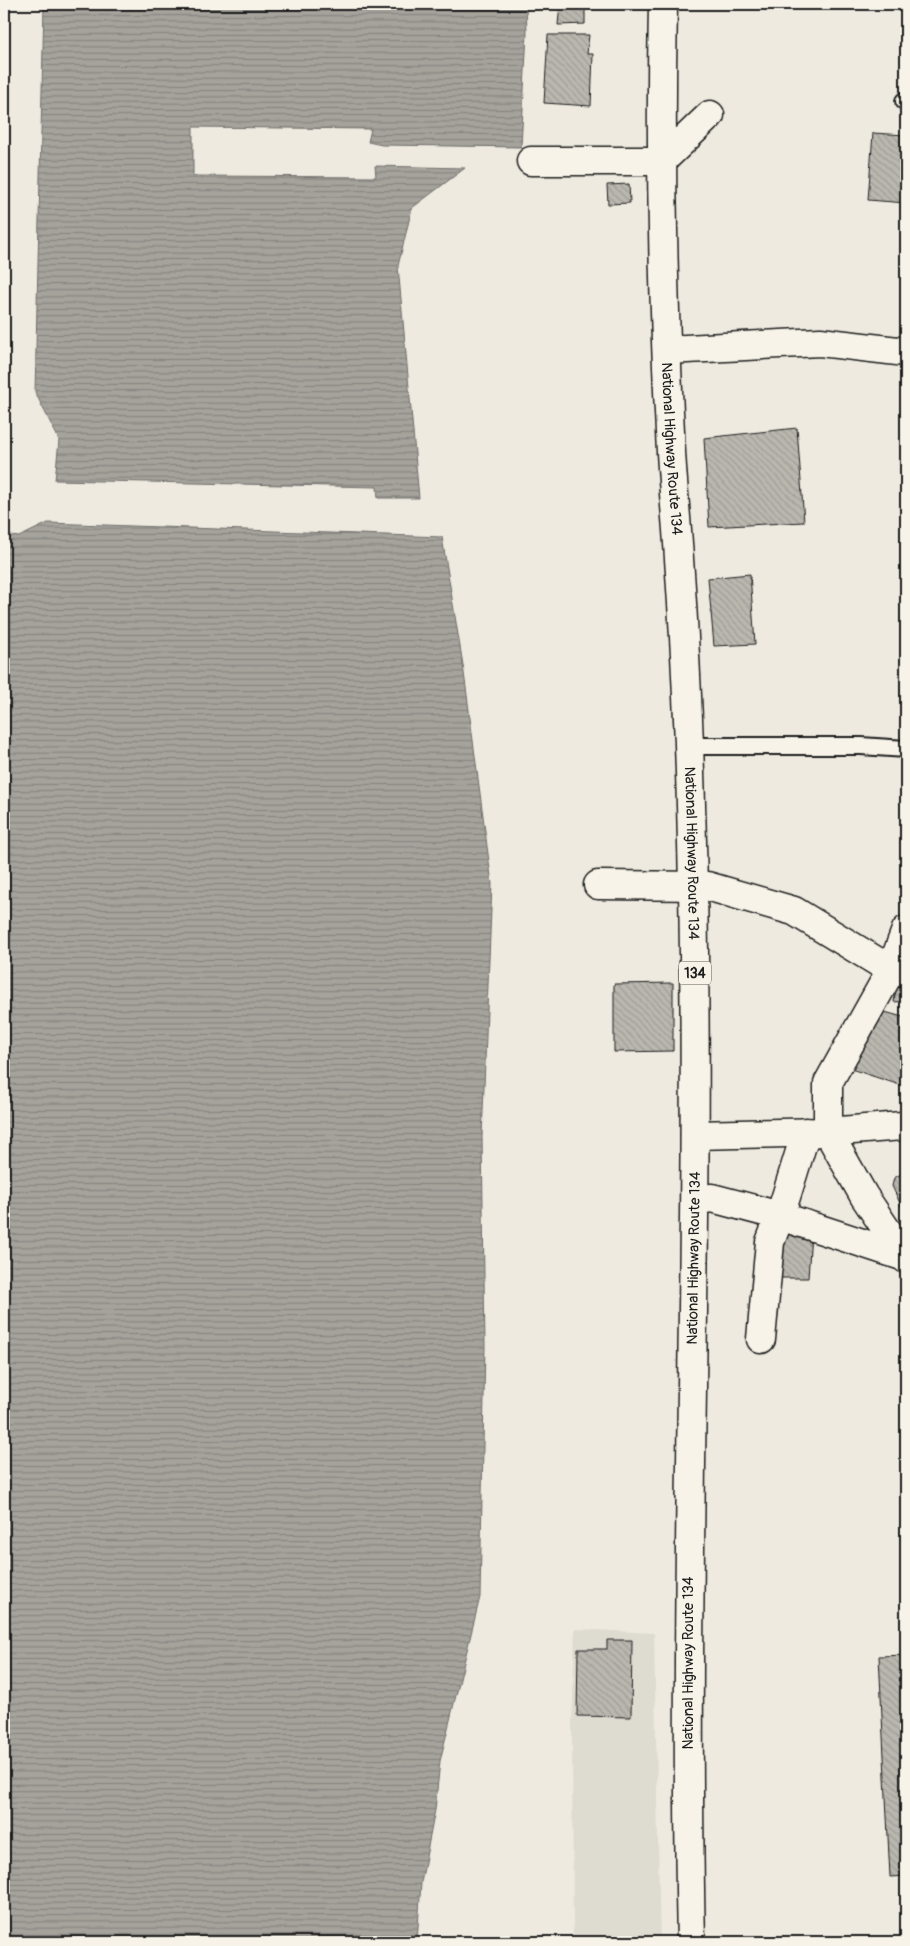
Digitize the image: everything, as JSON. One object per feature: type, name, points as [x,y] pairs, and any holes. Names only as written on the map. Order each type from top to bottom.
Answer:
[{"type":"main road","name":"National Highway Route 134","points":[[663,4],[662,161],[667,350],[671,454],[690,746],[693,886],[696,1200],[688,1558],[687,1782],[691,1942]]},
{"type":"main road","points":[[531,161],[662,161],[710,115]]},
{"type":"main road","points":[[667,350],[820,342],[906,352]]},
{"type":"main road","points":[[598,885],[707,886],[794,911],[899,970]]},
{"type":"main road","points":[[761,1339],[770,1242],[817,1132],[828,1083],[899,970],[906,930]]},
{"type":"main road","points":[[695,1135],[817,1132],[905,1125]]},
{"type":"main road","points":[[817,1132],[906,1258]]},
{"type":"main road","points":[[696,1200],[712,1198],[780,1216],[906,1258]]},
{"type":"lane","points":[[690,746],[861,746],[906,749]]},
{"type":"shaded area","points":[[44,4],[526,4],[527,33],[521,147],[382,145],[368,142],[371,129],[193,127],[193,176],[376,177],[375,166],[465,168],[412,208],[398,266],[419,498],[378,498],[377,487],[55,480],[59,440],[35,392]]},
{"type":"shaded area","points":[[48,523],[442,537],[463,665],[492,884],[482,1137],[485,1346],[480,1597],[440,1761],[435,1810],[421,1883],[417,1942],[4,1942],[4,535],[19,537]]},
{"type":"shaded area","points":[[575,1629],[654,1633],[660,1942],[573,1942],[572,1727]]},
{"type":"building","points":[[560,4],[585,4],[585,24],[558,25]]},
{"type":"building","points":[[548,35],[589,35],[587,54],[593,54],[591,106],[544,103]]},
{"type":"building","points":[[873,133],[906,135],[906,203],[868,200]]},
{"type":"building","points":[[629,184],[630,203],[608,204],[607,185]]},
{"type":"building","points":[[797,428],[804,522],[709,527],[704,438]]},
{"type":"building","points":[[750,574],[755,644],[714,646],[708,578]]},
{"type":"building","points":[[673,983],[673,1051],[614,1052],[614,984]]},
{"type":"building","points":[[896,987],[906,988],[906,1001],[894,1002]]},
{"type":"building","points":[[878,1010],[906,1018],[906,1087],[851,1069]]},
{"type":"building","points":[[903,1173],[906,1174],[906,1216],[892,1186],[894,1178]]},
{"type":"building","points":[[786,1232],[811,1234],[808,1278],[775,1278]]},
{"type":"building","points":[[607,1640],[632,1640],[631,1717],[577,1716],[578,1649],[607,1649]]},
{"type":"building","points":[[906,1655],[906,1876],[890,1877],[879,1656]]}]
